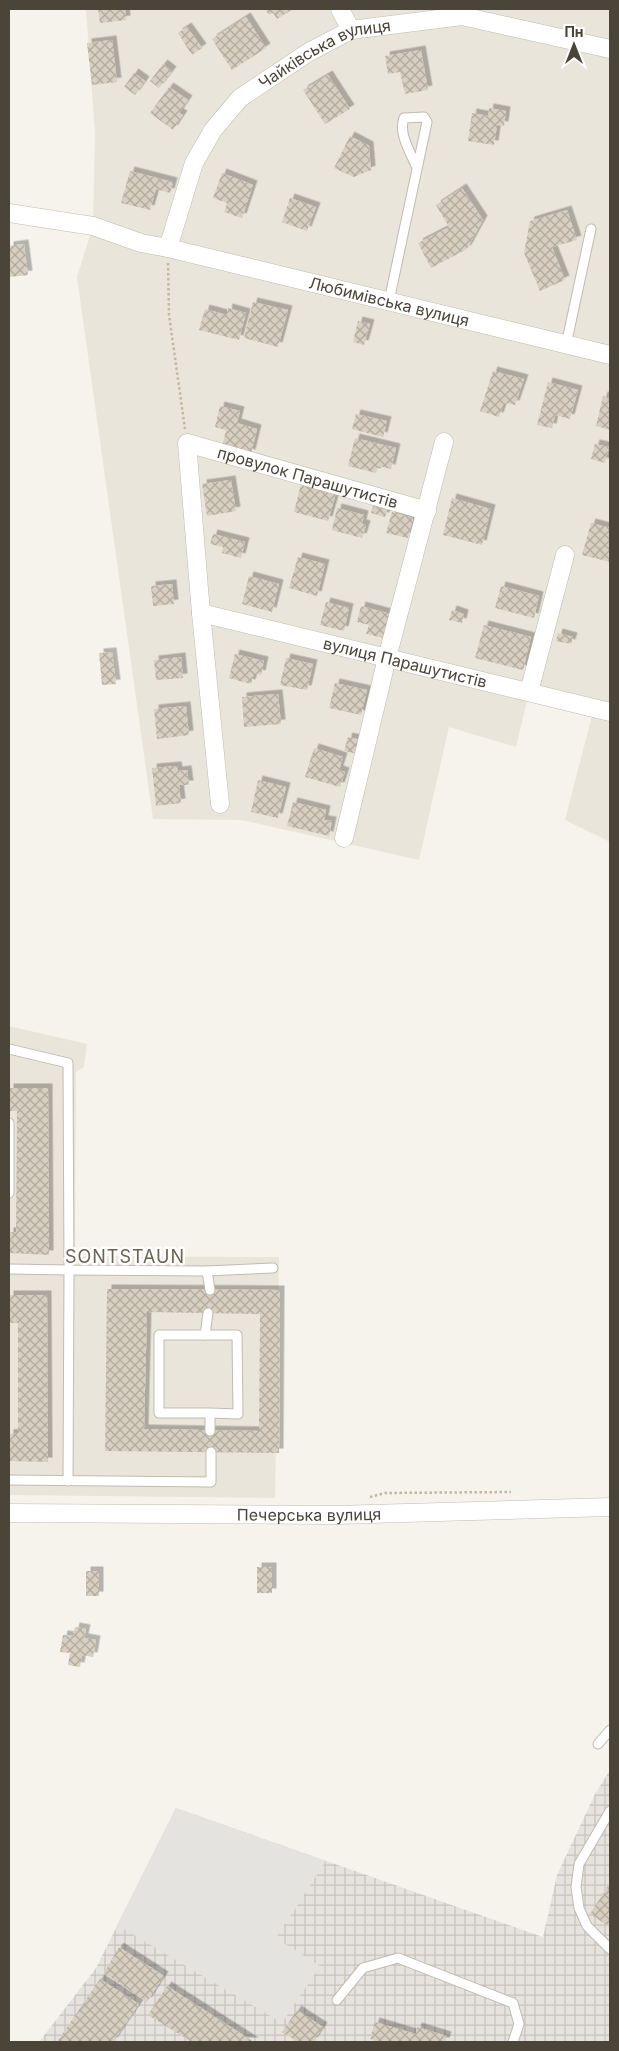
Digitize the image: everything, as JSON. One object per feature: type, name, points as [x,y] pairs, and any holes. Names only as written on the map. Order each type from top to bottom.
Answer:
[{"type":"street","points":[[340,9],[351,30]]},
{"type":"street","name":"Чайківська вулиця","points":[[168,248],[194,163],[213,130],[240,98],[309,52],[351,30],[463,12],[610,49]]},
{"type":"street","name":"Любимівська вулиця","points":[[9,213],[93,226],[141,243],[610,355]]},
{"type":"street","points":[[344,838],[387,658],[444,442]]},
{"type":"street","points":[[187,443],[201,613],[220,804]]},
{"type":"street","name":"провулок Парашутистів","points":[[187,443],[427,511]]},
{"type":"street","points":[[529,692],[565,555]]},
{"type":"street","name":"вулиця Парашутистів","points":[[201,613],[610,712]]},
{"type":"street","name":"Печерська вулиця","points":[[9,1514],[335,1515],[610,1507]]},
{"type":"lane","points":[[389,301],[427,122],[424,116],[404,118],[402,124],[402,134],[417,168]]},
{"type":"lane","points":[[566,345],[591,229]]},
{"type":"lane","points":[[9,1049],[68,1063],[68,1481]]},
{"type":"lane","points":[[9,1124],[9,1193]]},
{"type":"lane","points":[[9,1269],[208,1271],[273,1268]]},
{"type":"lane","points":[[208,1271],[210,1290]]},
{"type":"lane","points":[[206,1335],[208,1313]]},
{"type":"lane","points":[[160,1335],[237,1335],[238,1414],[210,1413],[160,1413],[160,1335]]},
{"type":"lane","points":[[210,1413],[210,1431]]},
{"type":"lane","points":[[9,1480],[211,1482],[211,1452]]},
{"type":"lane","points":[[598,1744],[610,1730]]},
{"type":"lane","points":[[610,1811],[579,1864],[576,1887],[579,1908],[587,1926],[610,1949]]},
{"type":"lane","points":[[337,2000],[363,1968],[398,1958],[513,2003],[518,2024],[513,2042]]},
{"type":"path","points":[[168,248],[169,315],[187,443]]},
{"type":"shaded area","points":[[86,9],[610,9],[610,842],[565,820],[594,708],[529,693],[516,747],[449,727],[419,860],[242,820],[153,819],[77,277],[93,226],[95,133]]},
{"type":"shaded area","points":[[9,1026],[87,1044],[84,1067],[76,1072],[75,1256],[279,1257],[275,1498],[9,1495]]},
{"type":"shaded area","points":[[610,1770],[610,2042],[39,2042],[96,1968],[176,1808],[543,1937],[557,1875],[595,1794]]},
{"type":"shaded area","points":[[176,1808],[326,1861],[276,1938],[320,1966],[282,2023],[117,1925]]},
{"type":"building","points":[[98,9],[125,9],[126,20],[100,23]]},
{"type":"building","points":[[265,9],[293,9],[277,19],[273,13],[269,15]]},
{"type":"building","points":[[246,17],[266,48],[232,70],[212,39]]},
{"type":"building","points":[[187,27],[202,48],[192,55],[178,33]]},
{"type":"building","points":[[112,40],[117,82],[92,85],[87,43]]},
{"type":"building","points":[[421,50],[428,90],[405,94],[400,72],[388,74],[385,56]]},
{"type":"building","points":[[163,64],[172,71],[159,88],[150,81]]},
{"type":"building","points":[[134,73],[145,81],[135,95],[124,87]]},
{"type":"building","points":[[328,75],[350,109],[325,124],[303,90]]},
{"type":"building","points":[[169,87],[188,100],[179,113],[183,115],[173,130],[150,113]]},
{"type":"building","points":[[489,108],[506,111],[504,126],[497,125],[494,145],[468,141],[472,113],[488,116]]},
{"type":"building","points":[[350,136],[369,146],[371,170],[354,177],[334,168]]},
{"type":"building","points":[[130,171],[173,182],[170,193],[156,189],[150,210],[121,203]]},
{"type":"building","points":[[222,173],[253,185],[242,218],[224,212],[227,203],[213,198]]},
{"type":"building","points":[[462,188],[483,220],[467,249],[431,268],[418,243],[449,227],[436,205]]},
{"type":"building","points":[[290,198],[316,207],[307,231],[282,222]]},
{"type":"building","points":[[567,210],[577,240],[552,247],[565,280],[540,291],[524,253],[530,221]]},
{"type":"building","points":[[24,244],[28,275],[9,277],[9,246]]},
{"type":"building","points":[[253,302],[288,310],[278,347],[244,338]]},
{"type":"building","points":[[228,308],[246,313],[239,340],[199,330],[205,309],[227,315]]},
{"type":"building","points":[[358,321],[370,324],[364,345],[353,342]]},
{"type":"building","points":[[493,371],[524,379],[515,405],[504,403],[499,417],[480,411]]},
{"type":"building","points":[[548,382],[578,390],[570,419],[555,415],[552,428],[537,425]]},
{"type":"building","points":[[603,396],[610,398],[610,430],[596,426]]},
{"type":"building","points":[[220,406],[240,411],[237,423],[257,429],[251,454],[222,447],[226,430],[215,427]]},
{"type":"building","points":[[356,414],[387,421],[383,437],[352,429]]},
{"type":"building","points":[[355,438],[396,448],[391,469],[378,466],[376,473],[348,466]]},
{"type":"building","points":[[595,444],[609,447],[605,463],[591,459]]},
{"type":"building","points":[[231,480],[236,511],[207,516],[202,484]]},
{"type":"building","points":[[301,484],[336,493],[328,521],[294,512]]},
{"type":"building","points":[[452,498],[491,509],[482,545],[443,535]]},
{"type":"building","points":[[375,499],[389,503],[385,517],[371,513]]},
{"type":"building","points":[[337,508],[364,515],[362,524],[366,525],[362,538],[332,530]]},
{"type":"building","points":[[392,512],[413,518],[408,538],[386,533]]},
{"type":"building","points":[[591,523],[610,528],[610,562],[582,555]]},
{"type":"building","points":[[213,534],[245,542],[241,558],[222,553],[223,547],[210,544]]},
{"type":"building","points":[[298,557],[325,564],[317,596],[289,588]]},
{"type":"building","points":[[249,576],[279,584],[272,612],[242,604]]},
{"type":"building","points":[[172,584],[174,604],[153,606],[151,586]]},
{"type":"building","points":[[501,586],[539,596],[534,618],[495,608]]},
{"type":"building","points":[[326,602],[349,608],[344,631],[320,625]]},
{"type":"building","points":[[361,606],[391,614],[384,638],[366,634],[369,625],[357,622]]},
{"type":"building","points":[[452,610],[464,614],[462,623],[449,620]]},
{"type":"building","points":[[484,625],[531,637],[523,670],[475,658]]},
{"type":"building","points":[[558,633],[573,637],[571,644],[556,641]]},
{"type":"building","points":[[112,652],[116,684],[102,685],[99,653]]},
{"type":"building","points":[[235,654],[264,661],[261,675],[254,673],[251,684],[229,678]]},
{"type":"building","points":[[181,657],[183,678],[156,680],[154,660]]},
{"type":"building","points":[[286,658],[313,664],[307,690],[280,685]]},
{"type":"building","points":[[335,683],[367,690],[361,715],[329,708]]},
{"type":"building","points":[[278,694],[281,724],[244,727],[242,697]]},
{"type":"building","points":[[186,706],[189,735],[157,739],[154,709]]},
{"type":"building","points":[[348,737],[361,740],[358,754],[344,751]]},
{"type":"building","points":[[314,748],[343,757],[339,770],[345,772],[340,787],[305,777]]},
{"type":"building","points":[[177,766],[178,771],[187,770],[189,785],[179,785],[181,803],[156,806],[152,768]]},
{"type":"building","points":[[258,780],[286,787],[278,818],[251,812]]},
{"type":"building","points":[[293,802],[326,810],[324,820],[332,821],[329,836],[287,826]]},
{"type":"building","points":[[9,1088],[48,1088],[49,1255],[9,1253],[9,1232],[16,1232],[17,1111],[9,1111]]},
{"type":"building","points":[[107,1289],[280,1290],[279,1453],[105,1451]],"holes":[[[147,1312],[260,1314],[259,1431],[144,1429]]]},
{"type":"building","points":[[9,1295],[47,1295],[48,1462],[9,1461],[9,1434],[18,1433],[18,1323],[9,1323]]},
{"type":"building","points":[[257,1567],[272,1567],[272,1593],[257,1593]]},
{"type":"building","points":[[86,1571],[99,1571],[99,1596],[86,1596]]},
{"type":"building","points":[[75,1627],[86,1629],[84,1638],[96,1640],[93,1657],[82,1655],[80,1667],[68,1665],[70,1653],[60,1652],[63,1635],[73,1636]]},
{"type":"building","points":[[610,1883],[610,1927],[590,1914]]},
{"type":"building","points":[[119,1947],[164,1976],[147,2002],[104,1973]]},
{"type":"building","points":[[100,1979],[139,2004],[113,2042],[57,2042]]},
{"type":"building","points":[[167,1986],[254,2042],[192,2042],[148,2015]]},
{"type":"building","points":[[297,2010],[323,2027],[313,2042],[298,2042],[282,2032]]},
{"type":"building","points":[[375,2022],[416,2034],[417,2027],[447,2036],[445,2042],[382,2042],[370,2039]]},
{"type":"district","name":"SONTSTAUN","points":[[125,1256]]}]
